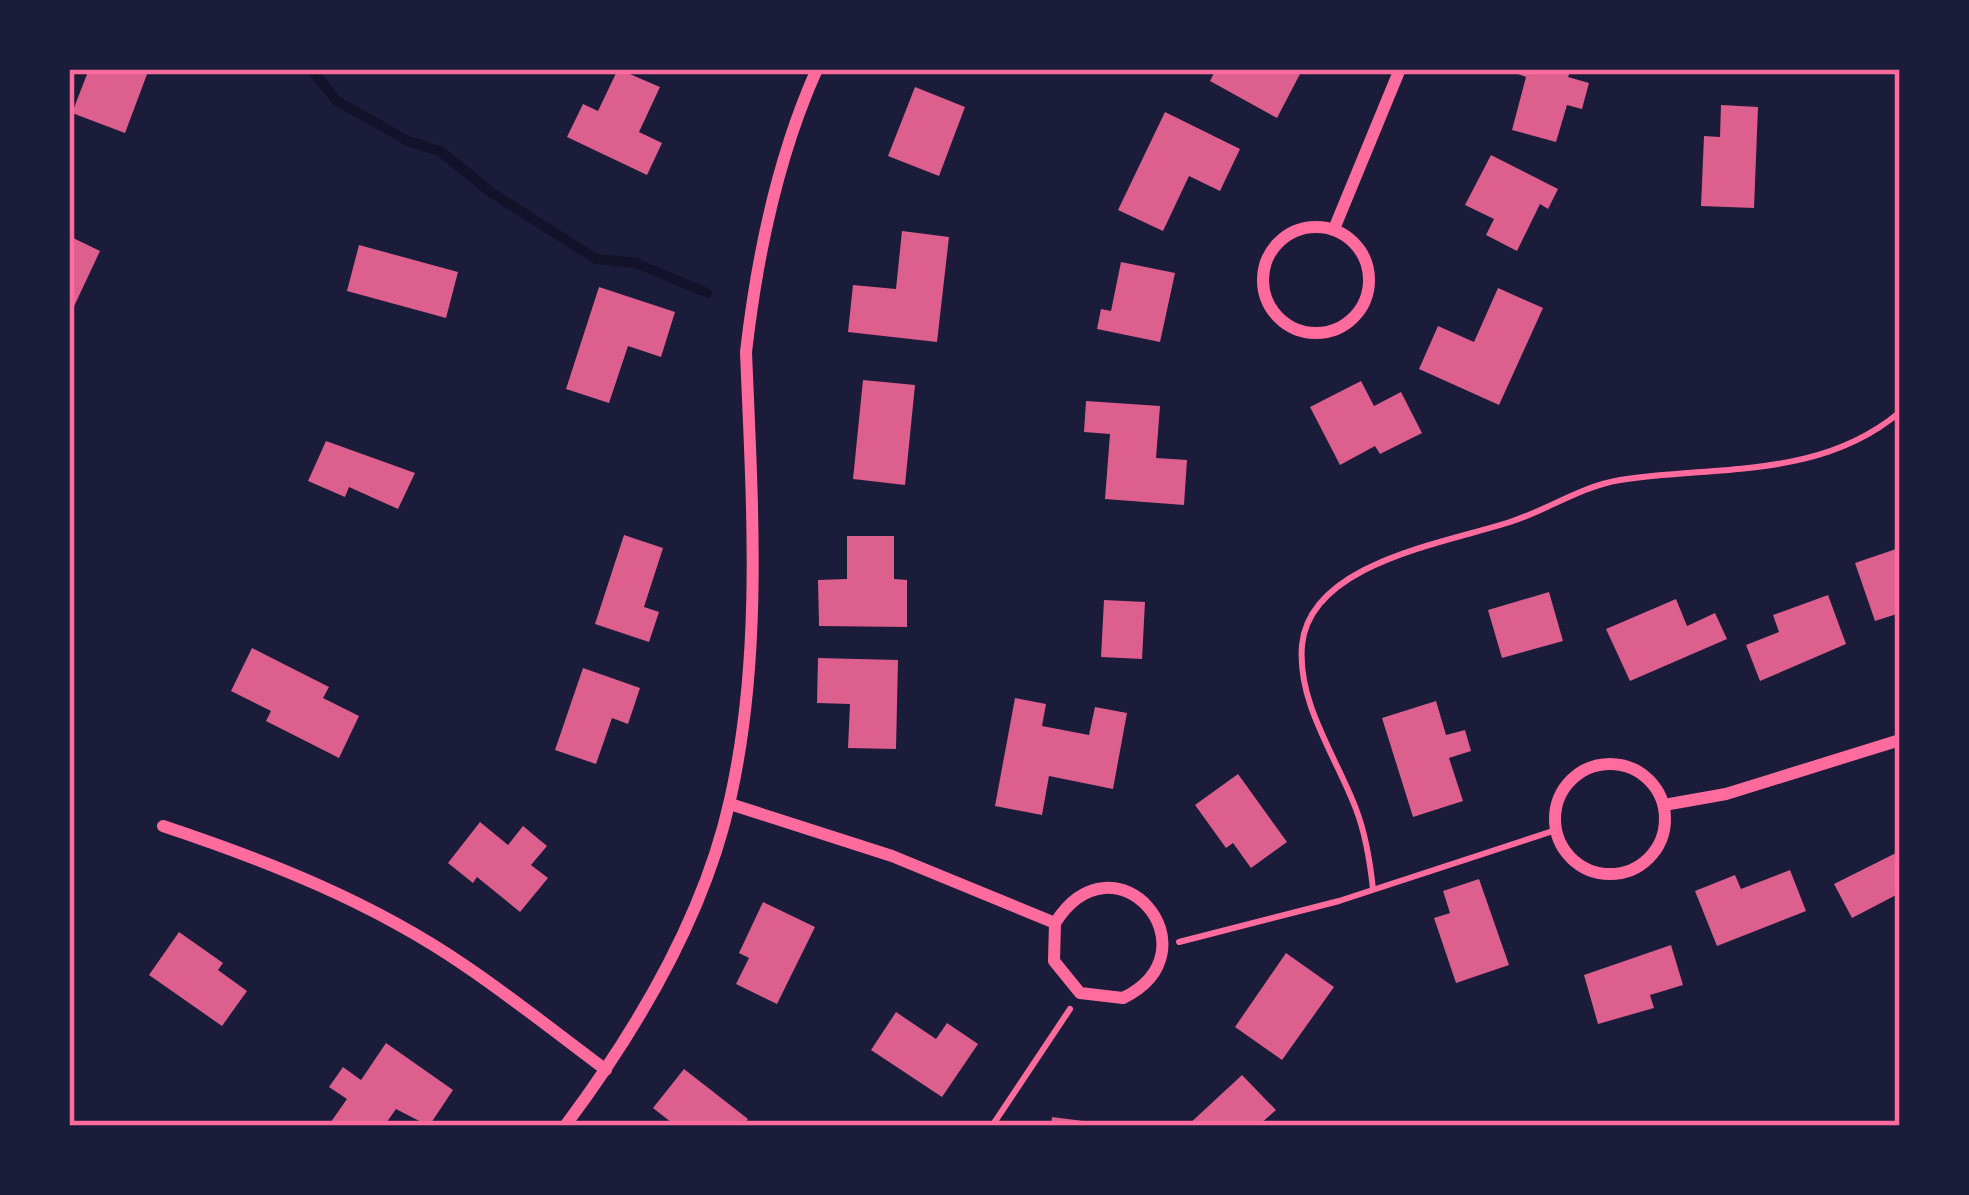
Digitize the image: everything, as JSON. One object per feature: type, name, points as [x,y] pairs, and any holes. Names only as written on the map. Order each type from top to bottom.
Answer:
[{"type":"street","points":[[565,1126],[606,1070],[678,942],[730,804],[752,657],[746,352],[750,314],[768,212],[817,69]]},
{"type":"street","points":[[1334,229],[1400,69]]},
{"type":"street","points":[[1334,229],[1360,249],[1369,270],[1369,291],[1350,322],[1334,332],[1300,332],[1270,309],[1263,289],[1268,256],[1294,231],[1334,229]]},
{"type":"street","points":[[1664,805],[1726,794],[1900,740]]},
{"type":"street","points":[[1592,766],[1631,767],[1649,780],[1664,805],[1662,840],[1648,860],[1628,871],[1591,871],[1574,860],[1556,830],[1558,797],[1571,779],[1592,766]]},
{"type":"street","points":[[730,804],[892,856],[1054,923]]},
{"type":"street","points":[[163,826],[249,855],[400,926],[462,964],[606,1070]]},
{"type":"street","points":[[1116,888],[1148,904],[1159,922],[1164,946],[1158,968],[1138,990],[1106,1000],[1081,993],[1054,962],[1054,923],[1083,892],[1116,888]]},
{"type":"path","points":[[1373,889],[1358,813],[1304,683],[1308,617],[1325,594],[1418,548],[1515,520],[1576,490],[1620,480],[1753,472],[1836,448],[1900,412]]},
{"type":"path","points":[[1164,946],[1373,889],[1556,830]]},
{"type":"path","points":[[992,1126],[1081,993]]},
{"type":"building","points":[[89,69],[149,69],[125,133],[72,113]]},
{"type":"building","points":[[618,69],[660,87],[639,132],[662,143],[647,175],[567,137],[583,104],[598,111]]},
{"type":"building","points":[[1216,69],[1290,69],[1300,74],[1277,118],[1210,81]]},
{"type":"building","points":[[1505,69],[1571,69],[1568,77],[1589,83],[1582,109],[1567,105],[1556,142],[1512,130],[1526,77]]},
{"type":"building","points":[[915,87],[965,107],[939,176],[888,156]]},
{"type":"building","points":[[1721,105],[1758,107],[1754,208],[1701,206],[1704,136],[1720,137]]},
{"type":"building","points":[[1165,112],[1240,149],[1220,191],[1189,176],[1163,231],[1118,210]]},
{"type":"building","points":[[1491,155],[1558,189],[1548,209],[1540,204],[1517,251],[1486,235],[1494,219],[1465,205]]},
{"type":"building","points":[[902,231],[949,237],[937,342],[848,332],[853,285],[896,289]]},
{"type":"building","points":[[69,236],[100,251],[69,317]]},
{"type":"building","points":[[359,245],[458,272],[446,318],[347,291]]},
{"type":"building","points":[[1121,262],[1175,273],[1160,342],[1097,329],[1101,309],[1111,311]]},
{"type":"building","points":[[599,287],[675,312],[661,357],[628,346],[609,403],[566,389]]},
{"type":"building","points":[[1498,288],[1543,308],[1499,405],[1419,369],[1438,326],[1474,342]]},
{"type":"building","points":[[863,380],[915,385],[905,485],[853,479]]},
{"type":"building","points":[[1361,381],[1374,406],[1401,392],[1422,433],[1380,454],[1375,446],[1340,465],[1310,407]]},
{"type":"building","points":[[1086,401],[1160,406],[1156,458],[1187,460],[1184,505],[1105,499],[1110,434],[1084,432]]},
{"type":"building","points":[[326,441],[415,473],[398,509],[349,487],[345,497],[308,481]]},
{"type":"building","points":[[624,535],[663,548],[644,607],[659,612],[649,642],[595,624]]},
{"type":"building","points":[[847,536],[894,536],[894,579],[907,580],[907,627],[819,626],[818,580],[847,579]]},
{"type":"building","points":[[1896,549],[1900,613],[1875,621],[1855,563]]},
{"type":"building","points":[[1549,592],[1563,641],[1502,658],[1488,610]]},
{"type":"building","points":[[1828,595],[1846,644],[1760,681],[1746,645],[1779,632],[1773,615]]},
{"type":"building","points":[[1676,599],[1687,626],[1715,613],[1727,639],[1630,681],[1606,629]]},
{"type":"building","points":[[1104,600],[1145,602],[1142,659],[1101,657]]},
{"type":"building","points":[[252,648],[329,687],[323,698],[359,716],[339,758],[266,721],[271,711],[231,691]]},
{"type":"building","points":[[818,658],[898,660],[896,749],[848,748],[850,704],[817,703]]},
{"type":"building","points":[[583,668],[640,688],[628,724],[612,718],[596,764],[555,750]]},
{"type":"building","points":[[1015,698],[1046,704],[1042,726],[1089,735],[1095,707],[1127,713],[1113,789],[1049,776],[1042,815],[995,806]]},
{"type":"building","points":[[1436,701],[1446,735],[1465,730],[1471,751],[1449,758],[1463,801],[1413,817],[1382,718]]},
{"type":"building","points":[[1238,774],[1287,842],[1251,868],[1233,843],[1226,848],[1195,805]]},
{"type":"building","points":[[480,822],[508,845],[523,826],[547,846],[531,865],[548,878],[520,912],[477,877],[473,883],[448,863]]},
{"type":"building","points":[[1900,851],[1900,893],[1852,918],[1834,884]]},
{"type":"building","points":[[1790,870],[1806,911],[1717,946],[1695,891],[1735,875],[1741,889]]},
{"type":"building","points":[[1479,879],[1509,965],[1456,983],[1434,918],[1450,913],[1443,891]]},
{"type":"building","points":[[763,902],[815,927],[777,1004],[736,984],[749,958],[739,953]]},
{"type":"building","points":[[179,932],[223,963],[218,970],[247,991],[222,1026],[149,975]]},
{"type":"building","points":[[1671,945],[1683,985],[1650,995],[1654,1008],[1598,1024],[1584,975]]},
{"type":"building","points":[[1286,953],[1334,987],[1282,1060],[1235,1027]]},
{"type":"building","points":[[896,1012],[936,1039],[947,1023],[978,1044],[942,1097],[871,1050]]},
{"type":"building","points":[[386,1043],[453,1090],[429,1126],[396,1109],[384,1126],[328,1126],[347,1099],[329,1087],[343,1067],[361,1080]]},
{"type":"building","points":[[684,1069],[748,1119],[743,1126],[676,1126],[653,1108]]},
{"type":"building","points":[[1242,1075],[1276,1110],[1258,1126],[1187,1126]]},
{"type":"building","points":[[1052,1117],[1099,1123],[1099,1126],[1051,1126]]},
{"type":"waterway","points":[[311,69],[337,101],[408,141],[440,151],[492,193],[596,259],[636,263],[707,293]]}]
